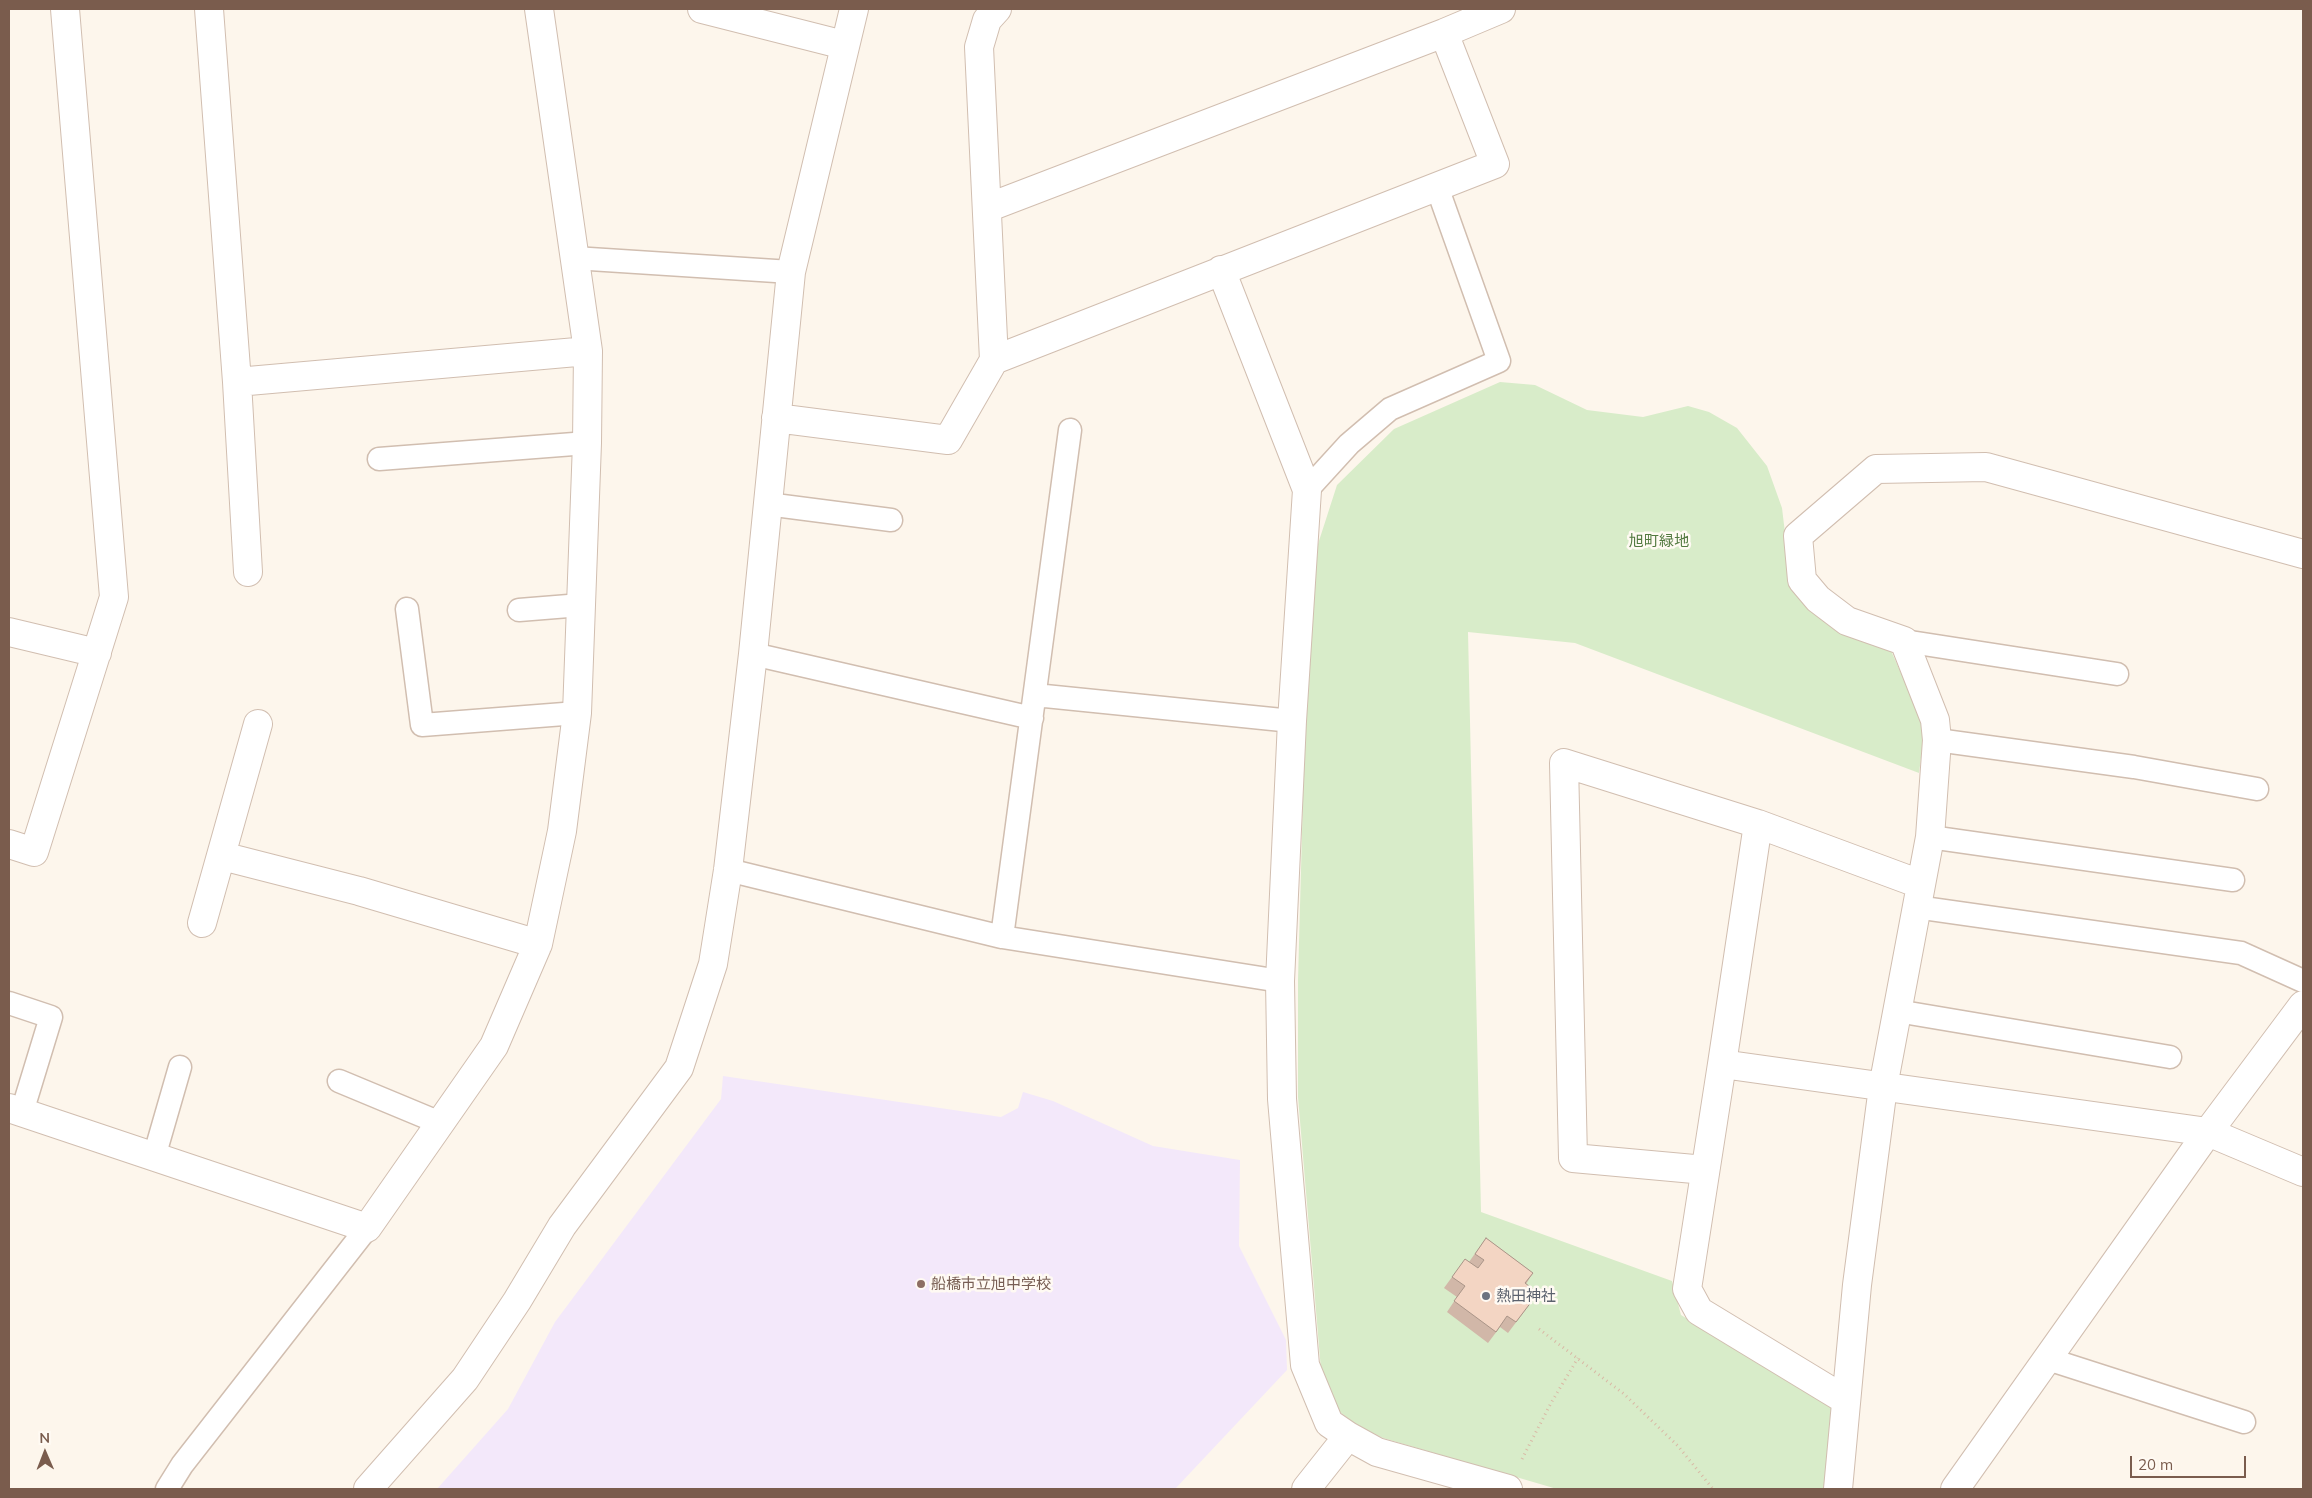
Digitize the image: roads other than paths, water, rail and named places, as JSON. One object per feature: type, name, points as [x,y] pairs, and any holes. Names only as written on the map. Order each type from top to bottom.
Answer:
[{"type":"street","points":[[9,844],[34,852],[114,597],[64,9]]},
{"type":"street","points":[[210,9],[238,382],[248,572]]},
{"type":"street","points":[[16,1110],[367,1228],[494,1046],[538,944],[562,831],[577,713],[587,443],[588,351],[538,9]]},
{"type":"street","points":[[702,9],[844,45]]},
{"type":"street","points":[[368,1489],[465,1378],[517,1300],[562,1226],[680,1068],[712,964],[728,870],[753,654],[791,272],[854,9]]},
{"type":"street","points":[[776,418],[948,440],[994,360],[979,47],[987,20],[997,9]]},
{"type":"street","points":[[987,208],[1444,33],[1501,9]]},
{"type":"street","points":[[994,360],[1495,164],[1444,33]]},
{"type":"street","points":[[1221,270],[1307,490],[1292,721],[1280,981],[1282,1099],[1306,1365],[1329,1423],[1377,1452],[1513,1479]]},
{"type":"street","points":[[238,382],[588,351]]},
{"type":"street","points":[[1838,1489],[1844,1399],[1857,1285],[1883,1087],[1930,837],[1936,740],[1935,720],[1904,641],[1847,621],[1818,599],[1802,580],[1798,536],[1876,469],[1986,467],[2303,554]]},
{"type":"street","points":[[9,632],[97,653]]},
{"type":"street","points":[[202,923],[258,724]]},
{"type":"street","points":[[1705,1170],[1573,1158],[1564,762],[1758,824],[1918,895]]},
{"type":"street","points":[[1758,824],[1687,1289],[1699,1311],[1844,1399]]},
{"type":"street","points":[[222,856],[359,891],[538,944]]},
{"type":"street","points":[[1956,1489],[2208,1132],[2303,1005]]},
{"type":"street","points":[[1722,1064],[2208,1132],[2303,1172]]},
{"type":"street","points":[[1306,1489],[1348,1436]]},
{"type":"lane","points":[[1307,490],[1349,444],[1390,409],[1499,361],[1437,187]]},
{"type":"lane","points":[[574,258],[791,272]]},
{"type":"lane","points":[[1002,937],[1070,430]]},
{"type":"lane","points":[[379,458],[587,443]]},
{"type":"lane","points":[[767,504],[891,520]]},
{"type":"lane","points":[[519,610],[581,605]]},
{"type":"lane","points":[[407,609],[422,725],[577,713]]},
{"type":"lane","points":[[1904,641],[2117,674]]},
{"type":"lane","points":[[753,654],[1032,718]]},
{"type":"lane","points":[[1035,695],[1292,721]]},
{"type":"lane","points":[[1936,740],[2134,767],[2257,789]]},
{"type":"lane","points":[[1930,837],[2233,880]]},
{"type":"lane","points":[[728,870],[1002,937],[1280,981]]},
{"type":"lane","points":[[1918,895],[2241,953],[2303,981]]},
{"type":"lane","points":[[9,1002],[52,1017],[16,1110]]},
{"type":"lane","points":[[1897,1011],[2170,1056]]},
{"type":"lane","points":[[154,1156],[180,1067]]},
{"type":"lane","points":[[339,1081],[440,1123]]},
{"type":"lane","points":[[167,1489],[182,1465],[367,1228]]},
{"type":"lane","points":[[2048,1359],[2244,1422]]},
{"type":"place","name":"船橋市立旭中学校","points":[[921,1284]]},
{"type":"place","name":"熱田神社","points":[[1486,1296]]},
{"type":"park label","name":"旭町緑地","points":[[1659,541]]}]
